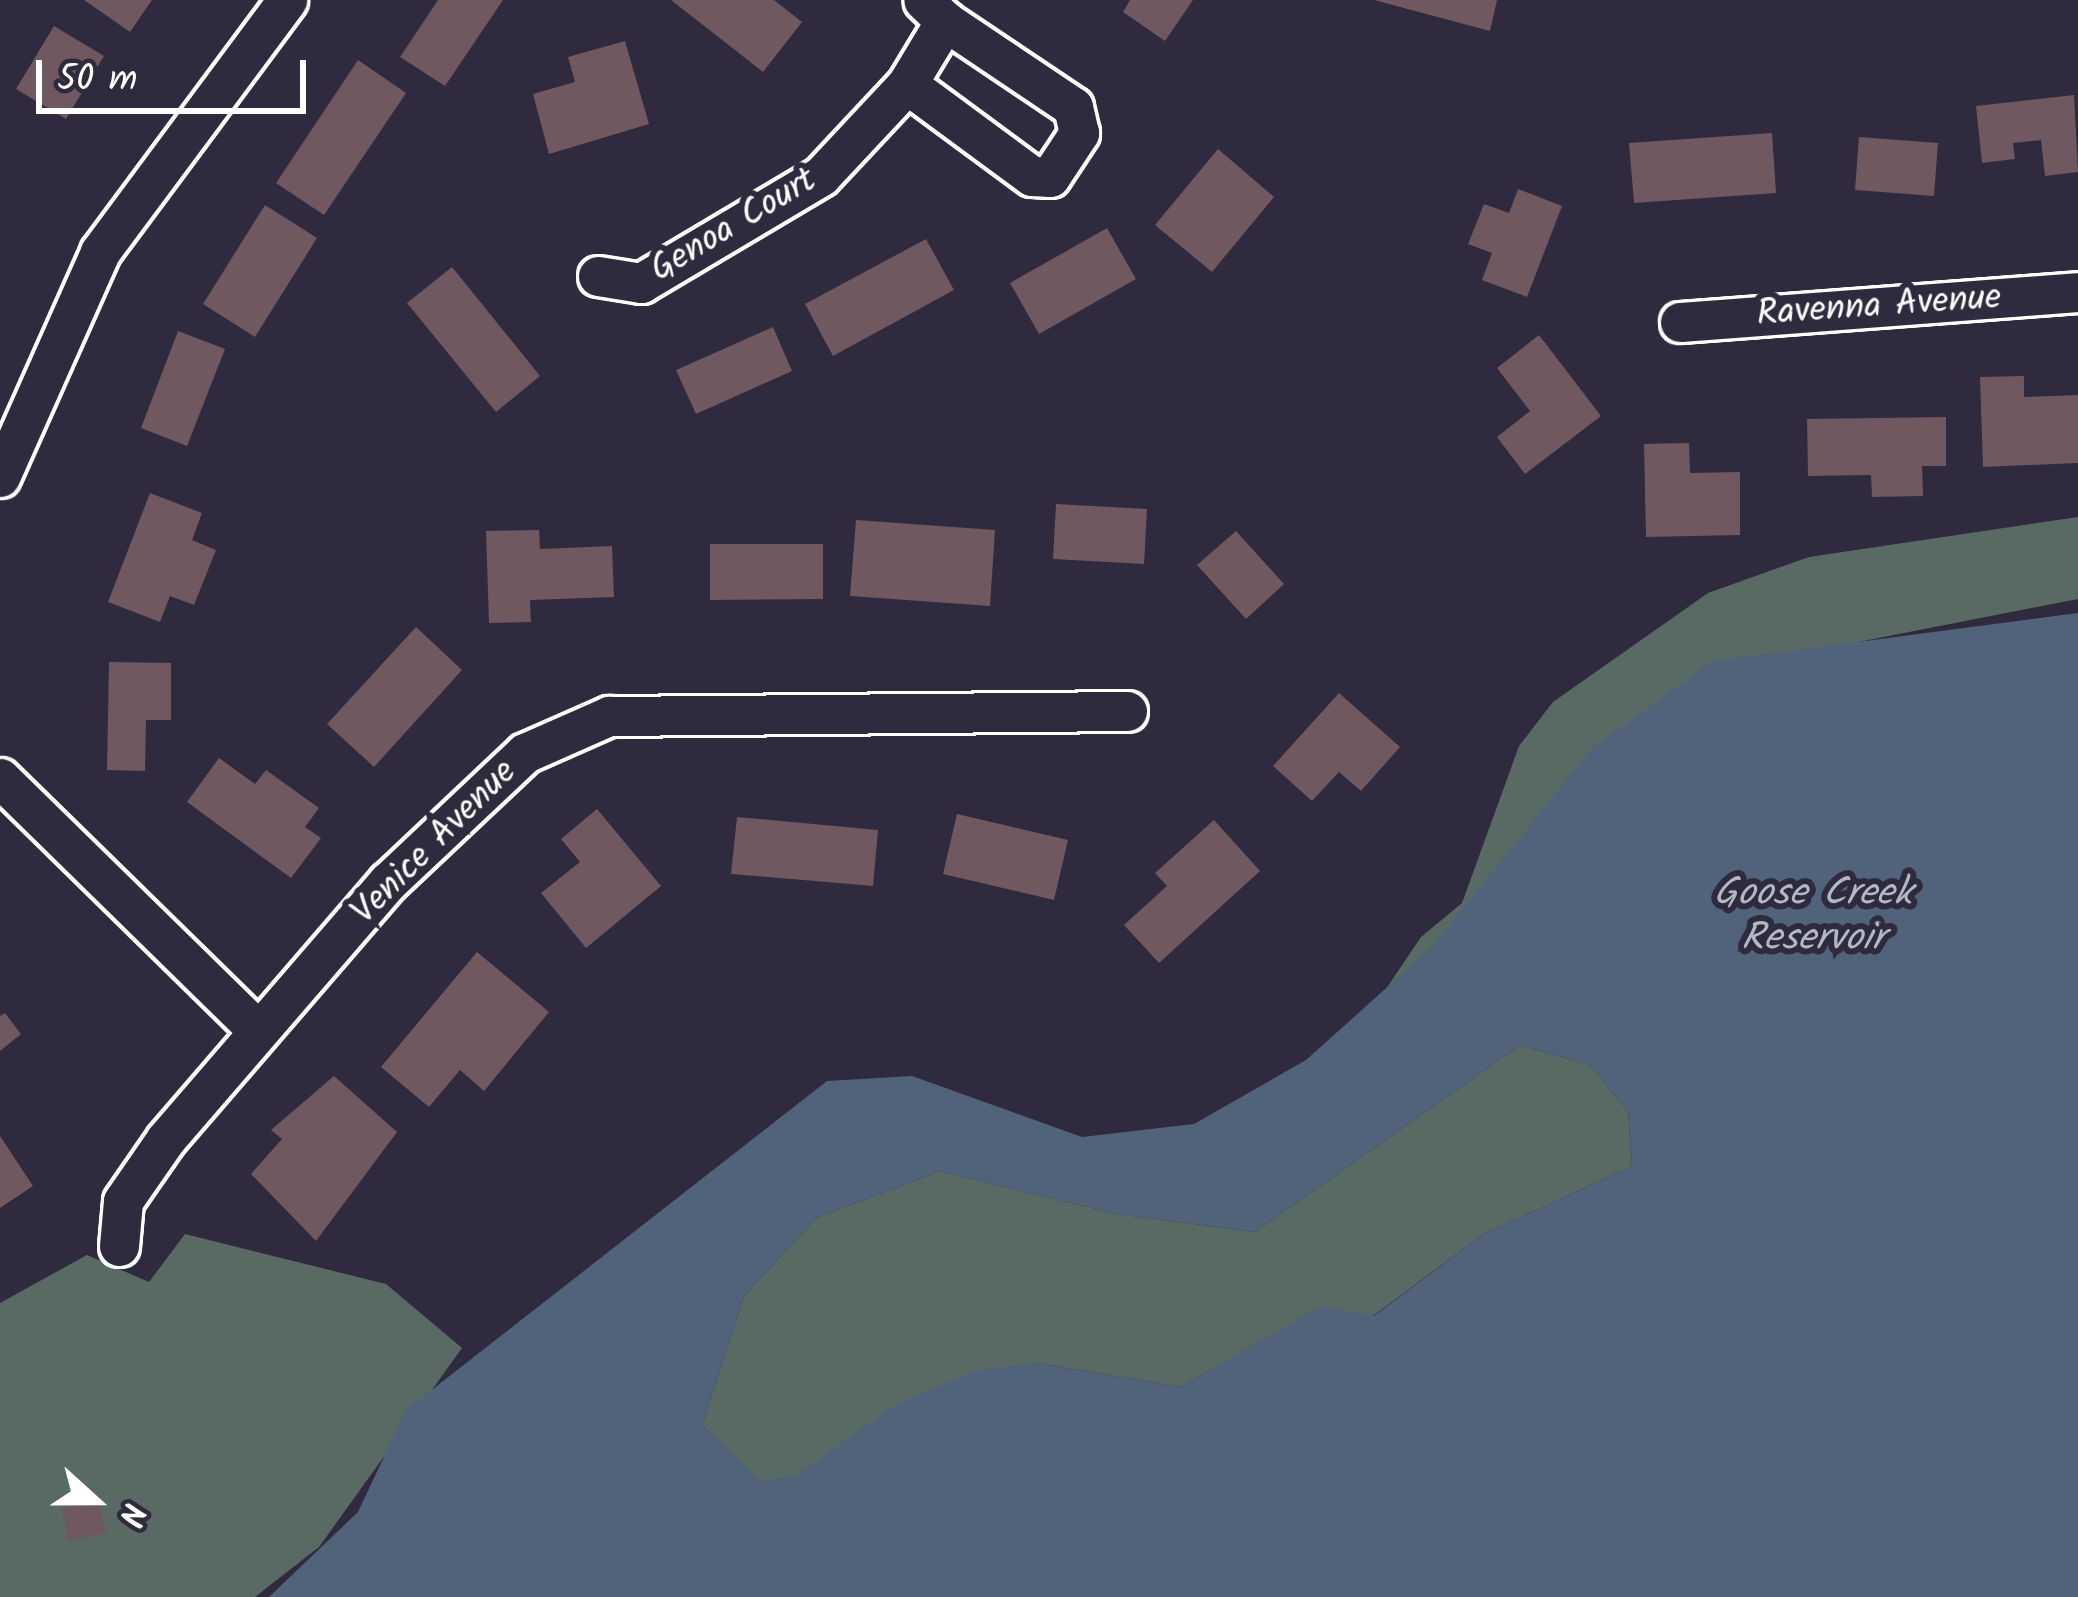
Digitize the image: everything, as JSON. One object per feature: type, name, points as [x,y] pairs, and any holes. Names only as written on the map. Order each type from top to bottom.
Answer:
[{"type":"street","points":[[0,477],[100,252],[287,0]]},
{"type":"street","name":"Genoa Court","points":[[598,276],[641,284],[722,241],[820,176],[907,84],[934,10],[1073,106],[1079,133],[1050,176],[1032,176],[907,84]]},
{"type":"street","name":"Ravenna Avenue","points":[[1679,322],[2078,292]]},
{"type":"street","name":"Venice Avenue","points":[[119,1246],[123,1201],[258,1030],[388,882],[525,753],[609,716],[1127,711]]},
{"type":"street","points":[[0,778],[258,1030]]},
{"type":"green space","points":[[2078,517],[2078,599],[1710,671],[1340,1057],[1421,937],[1462,903],[1519,746],[1553,702],[1708,593],[1809,557]]},
{"type":"green space","points":[[1520,1045],[1590,1065],[1628,1111],[1632,1166],[1482,1235],[1373,1316],[1321,1307],[1181,1387],[1036,1363],[798,1476],[760,1482],[702,1425],[744,1296],[816,1218],[940,1171],[1117,1214],[1255,1232]]},
{"type":"green space","points":[[185,1234],[386,1284],[462,1348],[319,1547],[255,1597],[0,1597],[0,1303],[87,1255],[149,1282]]},
{"type":"water","name":"Goose Creek Reservoir","points":[[2078,613],[2078,1597],[269,1597],[358,1512],[406,1410],[827,1081],[912,1076],[1082,1137],[1194,1124],[1306,1060],[1432,947],[1591,749],[1713,661]],"holes":[[[1520,1045],[1590,1065],[1628,1111],[1632,1166],[1482,1235],[1374,1316],[1321,1306],[1181,1387],[1036,1363],[976,1371],[896,1404],[798,1475],[761,1482],[702,1425],[744,1296],[816,1218],[940,1171],[1117,1214],[1255,1232]]]},
{"type":"building","points":[[84,0],[152,0],[130,32]]},
{"type":"building","points":[[438,0],[503,0],[445,86],[400,57]]},
{"type":"building","points":[[671,0],[774,0],[802,22],[763,72]]},
{"type":"building","points":[[1130,0],[1193,0],[1165,41],[1123,12]]},
{"type":"building","points":[[1374,0],[1497,0],[1490,31]]},
{"type":"building","points":[[54,26],[104,56],[66,119],[16,89]]},
{"type":"building","points":[[625,41],[649,124],[549,154],[533,94],[575,82],[568,57]]},
{"type":"building","points":[[358,60],[406,93],[324,215],[276,183]]},
{"type":"building","points":[[2074,95],[2078,172],[2045,176],[2041,140],[2013,143],[2015,159],[1982,163],[1976,106]]},
{"type":"building","points":[[1772,133],[1776,193],[1634,203],[1629,143]]},
{"type":"building","points":[[1859,137],[1938,143],[1934,196],[1855,190]]},
{"type":"building","points":[[1218,149],[1274,197],[1212,272],[1155,225]]},
{"type":"building","points":[[1518,189],[1562,206],[1527,297],[1482,280],[1492,253],[1468,244],[1484,204],[1509,213]]},
{"type":"building","points":[[265,205],[317,238],[255,337],[203,304]]},
{"type":"building","points":[[1107,228],[1136,279],[1039,334],[1010,283]]},
{"type":"building","points":[[926,239],[954,290],[833,356],[805,304]]},
{"type":"building","points":[[452,267],[540,376],[496,412],[407,303]]},
{"type":"building","points":[[773,327],[792,371],[696,414],[676,370]]},
{"type":"building","points":[[178,331],[225,349],[187,446],[141,428]]},
{"type":"building","points":[[1539,335],[1601,416],[1525,474],[1497,437],[1530,411],[1497,368]]},
{"type":"building","points":[[2024,376],[2024,397],[2078,395],[2078,463],[1983,467],[1980,377]]},
{"type":"building","points":[[1946,417],[1946,466],[1922,466],[1923,496],[1872,497],[1871,475],[1808,476],[1807,419]]},
{"type":"building","points":[[1689,443],[1690,473],[1740,472],[1740,535],[1646,537],[1644,444]]},
{"type":"building","points":[[150,493],[202,513],[192,540],[216,550],[194,605],[170,596],[160,622],[108,602]]},
{"type":"building","points":[[1056,504],[1147,509],[1144,564],[1053,559]]},
{"type":"building","points":[[856,520],[995,530],[990,606],[850,596]]},
{"type":"building","points":[[539,530],[540,549],[612,546],[614,597],[530,600],[531,622],[489,623],[486,531]]},
{"type":"building","points":[[1236,531],[1284,584],[1246,619],[1197,565]]},
{"type":"building","points":[[710,544],[823,544],[823,599],[710,600]]},
{"type":"building","points":[[416,627],[462,670],[374,767],[327,724]]},
{"type":"building","points":[[109,662],[171,663],[171,720],[146,720],[145,771],[107,770]]},
{"type":"building","points":[[1339,693],[1400,747],[1361,791],[1339,772],[1312,801],[1273,766]]},
{"type":"building","points":[[219,758],[255,784],[266,770],[319,808],[305,827],[321,838],[291,878],[187,802]]},
{"type":"building","points":[[597,809],[661,886],[586,948],[541,893],[580,862],[561,839]]},
{"type":"building","points":[[957,814],[1068,840],[1054,900],[943,874]]},
{"type":"building","points":[[737,817],[878,830],[873,886],[731,874]]},
{"type":"building","points":[[1214,820],[1260,871],[1159,963],[1124,925],[1167,886],[1155,873]]},
{"type":"building","points":[[477,952],[549,1012],[484,1091],[460,1070],[429,1107],[381,1067]]},
{"type":"building","points":[[5,1013],[21,1034],[0,1051],[0,1016]]},
{"type":"building","points":[[334,1076],[397,1132],[316,1241],[251,1174],[282,1139],[271,1130]]},
{"type":"building","points":[[0,1136],[33,1186],[0,1208]]},
{"type":"building","points":[[99,1501],[106,1533],[68,1541],[62,1508]]}]
